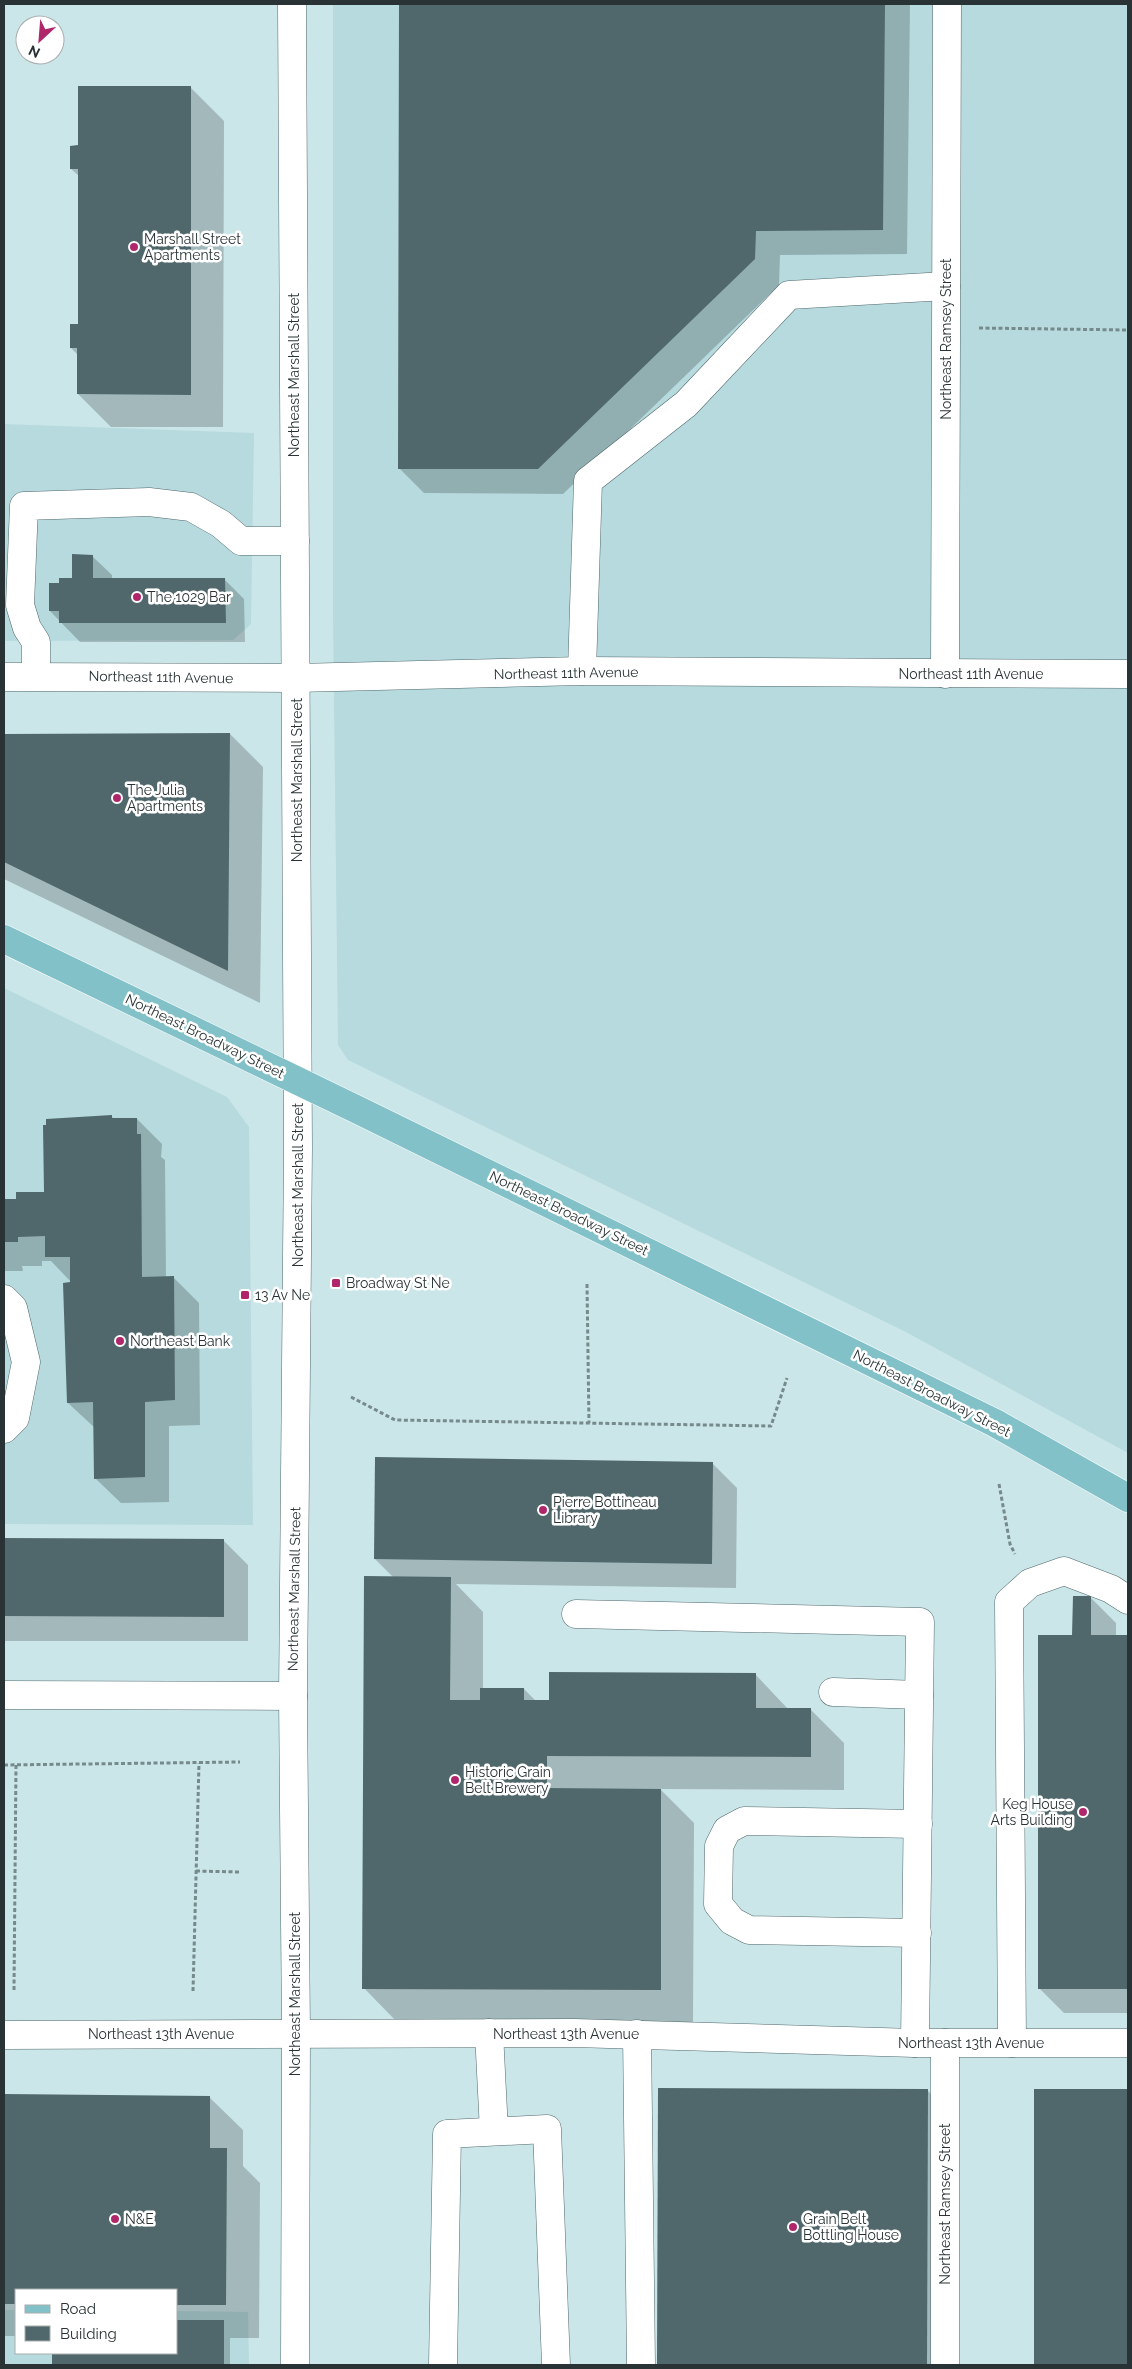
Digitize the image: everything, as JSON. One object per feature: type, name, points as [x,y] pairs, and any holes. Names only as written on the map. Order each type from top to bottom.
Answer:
[{"type":"main road","name":"Northeast Broadway Street","points":[[4,939],[995,1423],[1128,1498]]},
{"type":"street","name":"Northeast Marshall Street","points":[[292,4],[298,1081],[293,1696],[296,2033],[295,2365]]},
{"type":"street","name":"Northeast Ramsey Street","points":[[945,674],[947,4]]},
{"type":"street","points":[[582,671],[588,481],[686,404],[789,295],[946,286]]},
{"type":"street","points":[[36,676],[36,642],[27,628],[20,605],[24,506],[149,502],[192,507],[221,524],[242,540],[295,541]]},
{"type":"street","name":"Northeast 11th Avenue","points":[[4,677],[296,678],[582,671],[1128,674]]},
{"type":"street","points":[[4,1299],[13,1308],[26,1362],[16,1418],[4,1429]]},
{"type":"street","points":[[1012,2043],[1010,1602],[1030,1583],[1064,1571],[1111,1589],[1128,1600]]},
{"type":"street","points":[[576,1614],[920,1622],[915,2043]]},
{"type":"street","points":[[833,1692],[919,1695]]},
{"type":"street","points":[[4,1695],[293,1696]]},
{"type":"street","points":[[916,1933],[749,1930],[732,1922],[718,1904],[718,1846],[727,1830],[744,1821],[918,1824]]},
{"type":"street","points":[[488,2033],[494,2131]]},
{"type":"street","name":"Northeast 13th Avenue","points":[[4,2035],[488,2033],[637,2034],[915,2043],[1128,2042]]},
{"type":"street","points":[[637,2034],[640,2365]]},
{"type":"street","name":"Northeast Ramsey Street","points":[[945,2043],[945,2365]]},
{"type":"street","points":[[443,2365],[447,2134],[546,2129],[556,2365]]},
{"type":"path","points":[[977,328],[1128,330]]},
{"type":"path","points":[[588,1284],[589,1423]]},
{"type":"path","points":[[351,1397],[395,1420],[771,1426],[787,1378]]},
{"type":"path","points":[[999,1484],[1010,1544],[1030,1583]]},
{"type":"path","points":[[4,1765],[240,1762]]},
{"type":"path","points":[[193,1991],[199,1763]]},
{"type":"path","points":[[14,1990],[16,1764]]},
{"type":"path","points":[[196,1871],[240,1872]]},
{"type":"shaded area","points":[[333,4],[1128,4],[1128,1453],[904,1331],[348,1060],[338,1045],[333,614]]},
{"type":"shaded area","points":[[4,424],[254,433],[251,624],[233,640],[4,641]]},
{"type":"shaded area","points":[[4,988],[227,1097],[249,1127],[253,1525],[4,1524]]},
{"type":"shaded area","points":[[4,2310],[15,2310],[15,2354],[178,2354],[178,2311],[248,2312],[249,2365],[4,2365]]},
{"type":"building","points":[[399,4],[885,4],[883,230],[756,231],[755,259],[538,469],[398,469]]},
{"type":"building","name":"Marshall Street Apartments","points":[[78,86],[191,86],[191,395],[77,394],[77,348],[70,348],[70,324],[78,324],[78,169],[70,169],[70,146],[78,145]]},
{"type":"building","name":"The 1029 Bar","points":[[72,554],[93,555],[93,578],[225,578],[226,623],[59,623],[59,611],[49,611],[49,583],[59,583],[59,578],[72,578]]},
{"type":"building","name":"The Julia Apartments","points":[[230,733],[228,971],[4,862],[4,734]]},
{"type":"building","name":"Northeast Bank","points":[[112,1115],[112,1118],[137,1118],[137,1134],[141,1134],[142,1277],[174,1276],[175,1400],[145,1402],[145,1477],[94,1479],[93,1402],[67,1403],[63,1283],[70,1282],[70,1257],[45,1257],[45,1236],[18,1237],[18,1242],[4,1242],[4,1199],[16,1199],[16,1192],[44,1192],[43,1125],[46,1125],[46,1119]]},
{"type":"building","name":"Pierre Bottineau Library","points":[[375,1457],[713,1462],[712,1564],[374,1559]]},
{"type":"building","points":[[4,1538],[224,1539],[224,1617],[4,1616]]},
{"type":"building","name":"Historic Grain Belt Brewery","points":[[364,1576],[451,1577],[450,1700],[480,1700],[480,1688],[524,1688],[524,1700],[549,1700],[549,1672],[756,1673],[756,1708],[811,1708],[811,1757],[547,1756],[547,1788],[661,1789],[661,1990],[362,1989]]},
{"type":"building","name":"Keg House Arts Building","points":[[1073,1596],[1091,1596],[1091,1635],[1128,1635],[1128,1989],[1038,1989],[1038,1635],[1072,1635]]},
{"type":"building","name":"Grain Belt Bottling House","points":[[658,2088],[928,2089],[927,2365],[657,2365]]},
{"type":"building","points":[[1034,2089],[1128,2089],[1128,2365],[1034,2365]]},
{"type":"building","name":"N&E","points":[[4,2094],[210,2096],[210,2148],[227,2148],[226,2305],[178,2305],[178,2289],[15,2289],[15,2304],[4,2304]]},
{"type":"building","points":[[178,2320],[224,2320],[224,2365],[52,2365],[52,2354],[178,2354]]},
{"type":"place","name":"Marshall Street Apartments","points":[[134,247]]},
{"type":"place","name":"The 1029 Bar","points":[[137,597]]},
{"type":"place","name":"The Julia Apartments","points":[[117,798]]},
{"type":"place","name":"Broadway St Ne","points":[[336,1283]]},
{"type":"place","name":"13 Av Ne","points":[[245,1295]]},
{"type":"place","name":"Northeast Bank","points":[[120,1341]]},
{"type":"place","name":"Pierre Bottineau Library","points":[[543,1510]]},
{"type":"place","name":"Historic Grain Belt Brewery","points":[[455,1780]]},
{"type":"place","name":"Keg House Arts Building","points":[[1083,1812]]},
{"type":"place","name":"N&E","points":[[115,2219]]},
{"type":"place","name":"Grain Belt Bottling House","points":[[793,2227]]}]
